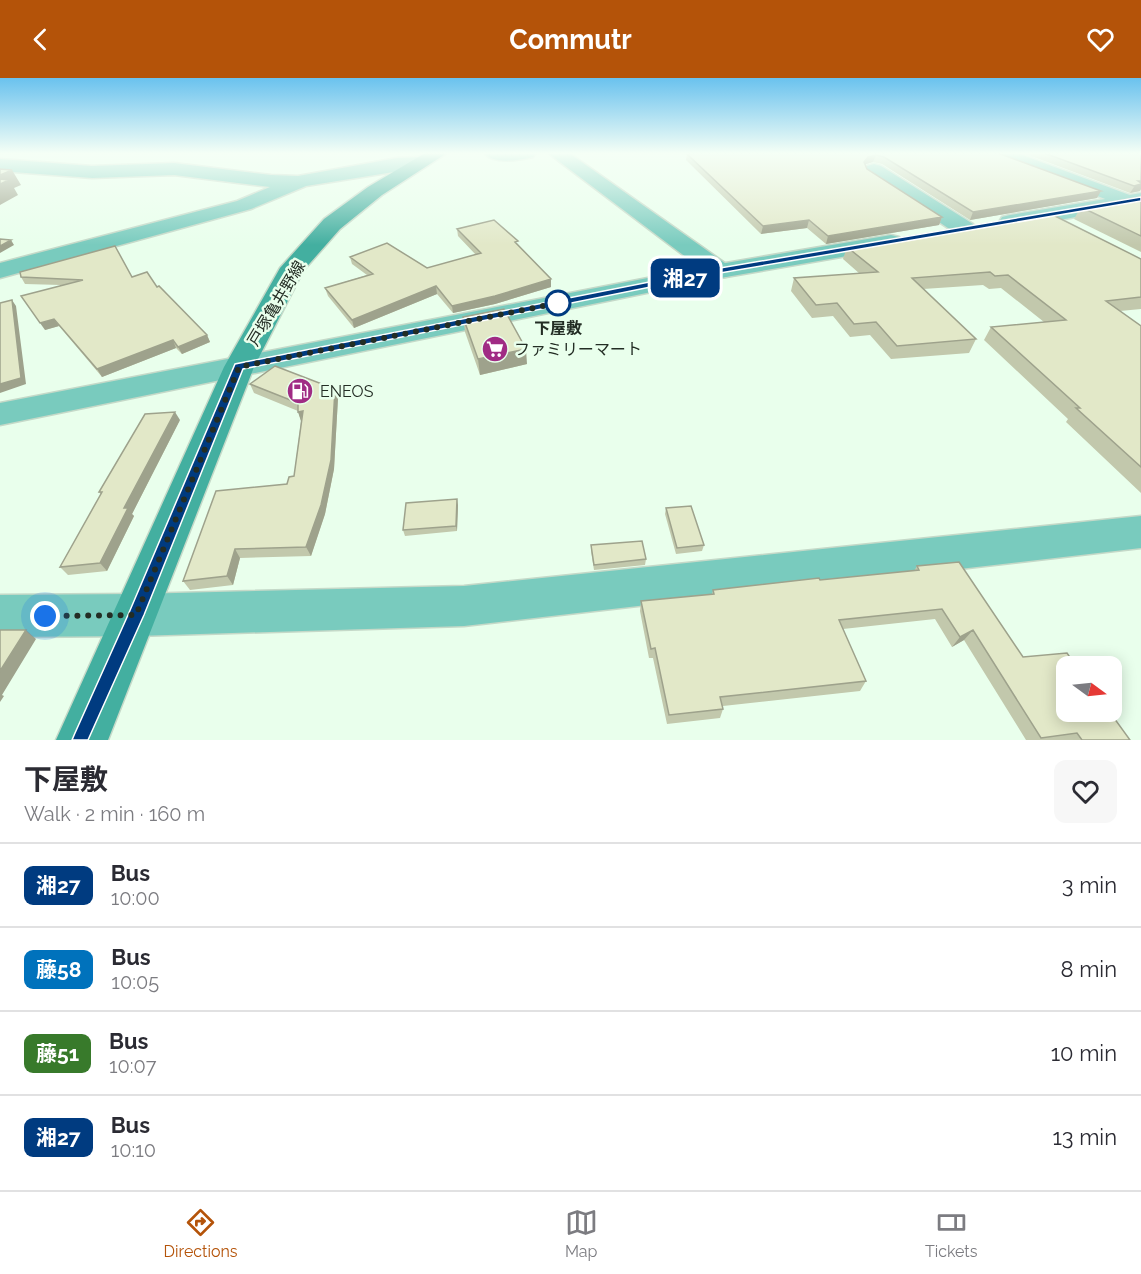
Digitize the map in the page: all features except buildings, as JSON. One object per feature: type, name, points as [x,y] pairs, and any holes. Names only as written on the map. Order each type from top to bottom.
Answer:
[{"type":"main road","name":"戸塚亀井野線","points":[[82,740],[239,367],[292,268],[332,224],[386,184]]},
{"type":"street","points":[[0,271],[244,205],[294,184]]},
{"type":"street","points":[[600,184],[720,271]]},
{"type":"street","points":[[895,184],[965,229]]},
{"type":"street","points":[[1088,184],[1134,200]]},
{"type":"street","points":[[0,414],[720,271],[1134,200]]},
{"type":"street","points":[[1049,216],[1080,232]]},
{"type":"street","points":[[0,616],[136,615],[464,606],[1141,532]]},
{"type":"bus line","name":"湘27","points":[[82,740],[239,367],[720,271],[1141,199]]},
{"type":"place","name":"下屋敷","points":[[558,303]]},
{"type":"place","name":"ファミリーマート","points":[[495,349]]},
{"type":"place","name":"ENEOS","points":[[300,391]]},
{"type":"route","points":[[45,616],[136,615],[239,367],[560,303],[558,303]]}]
